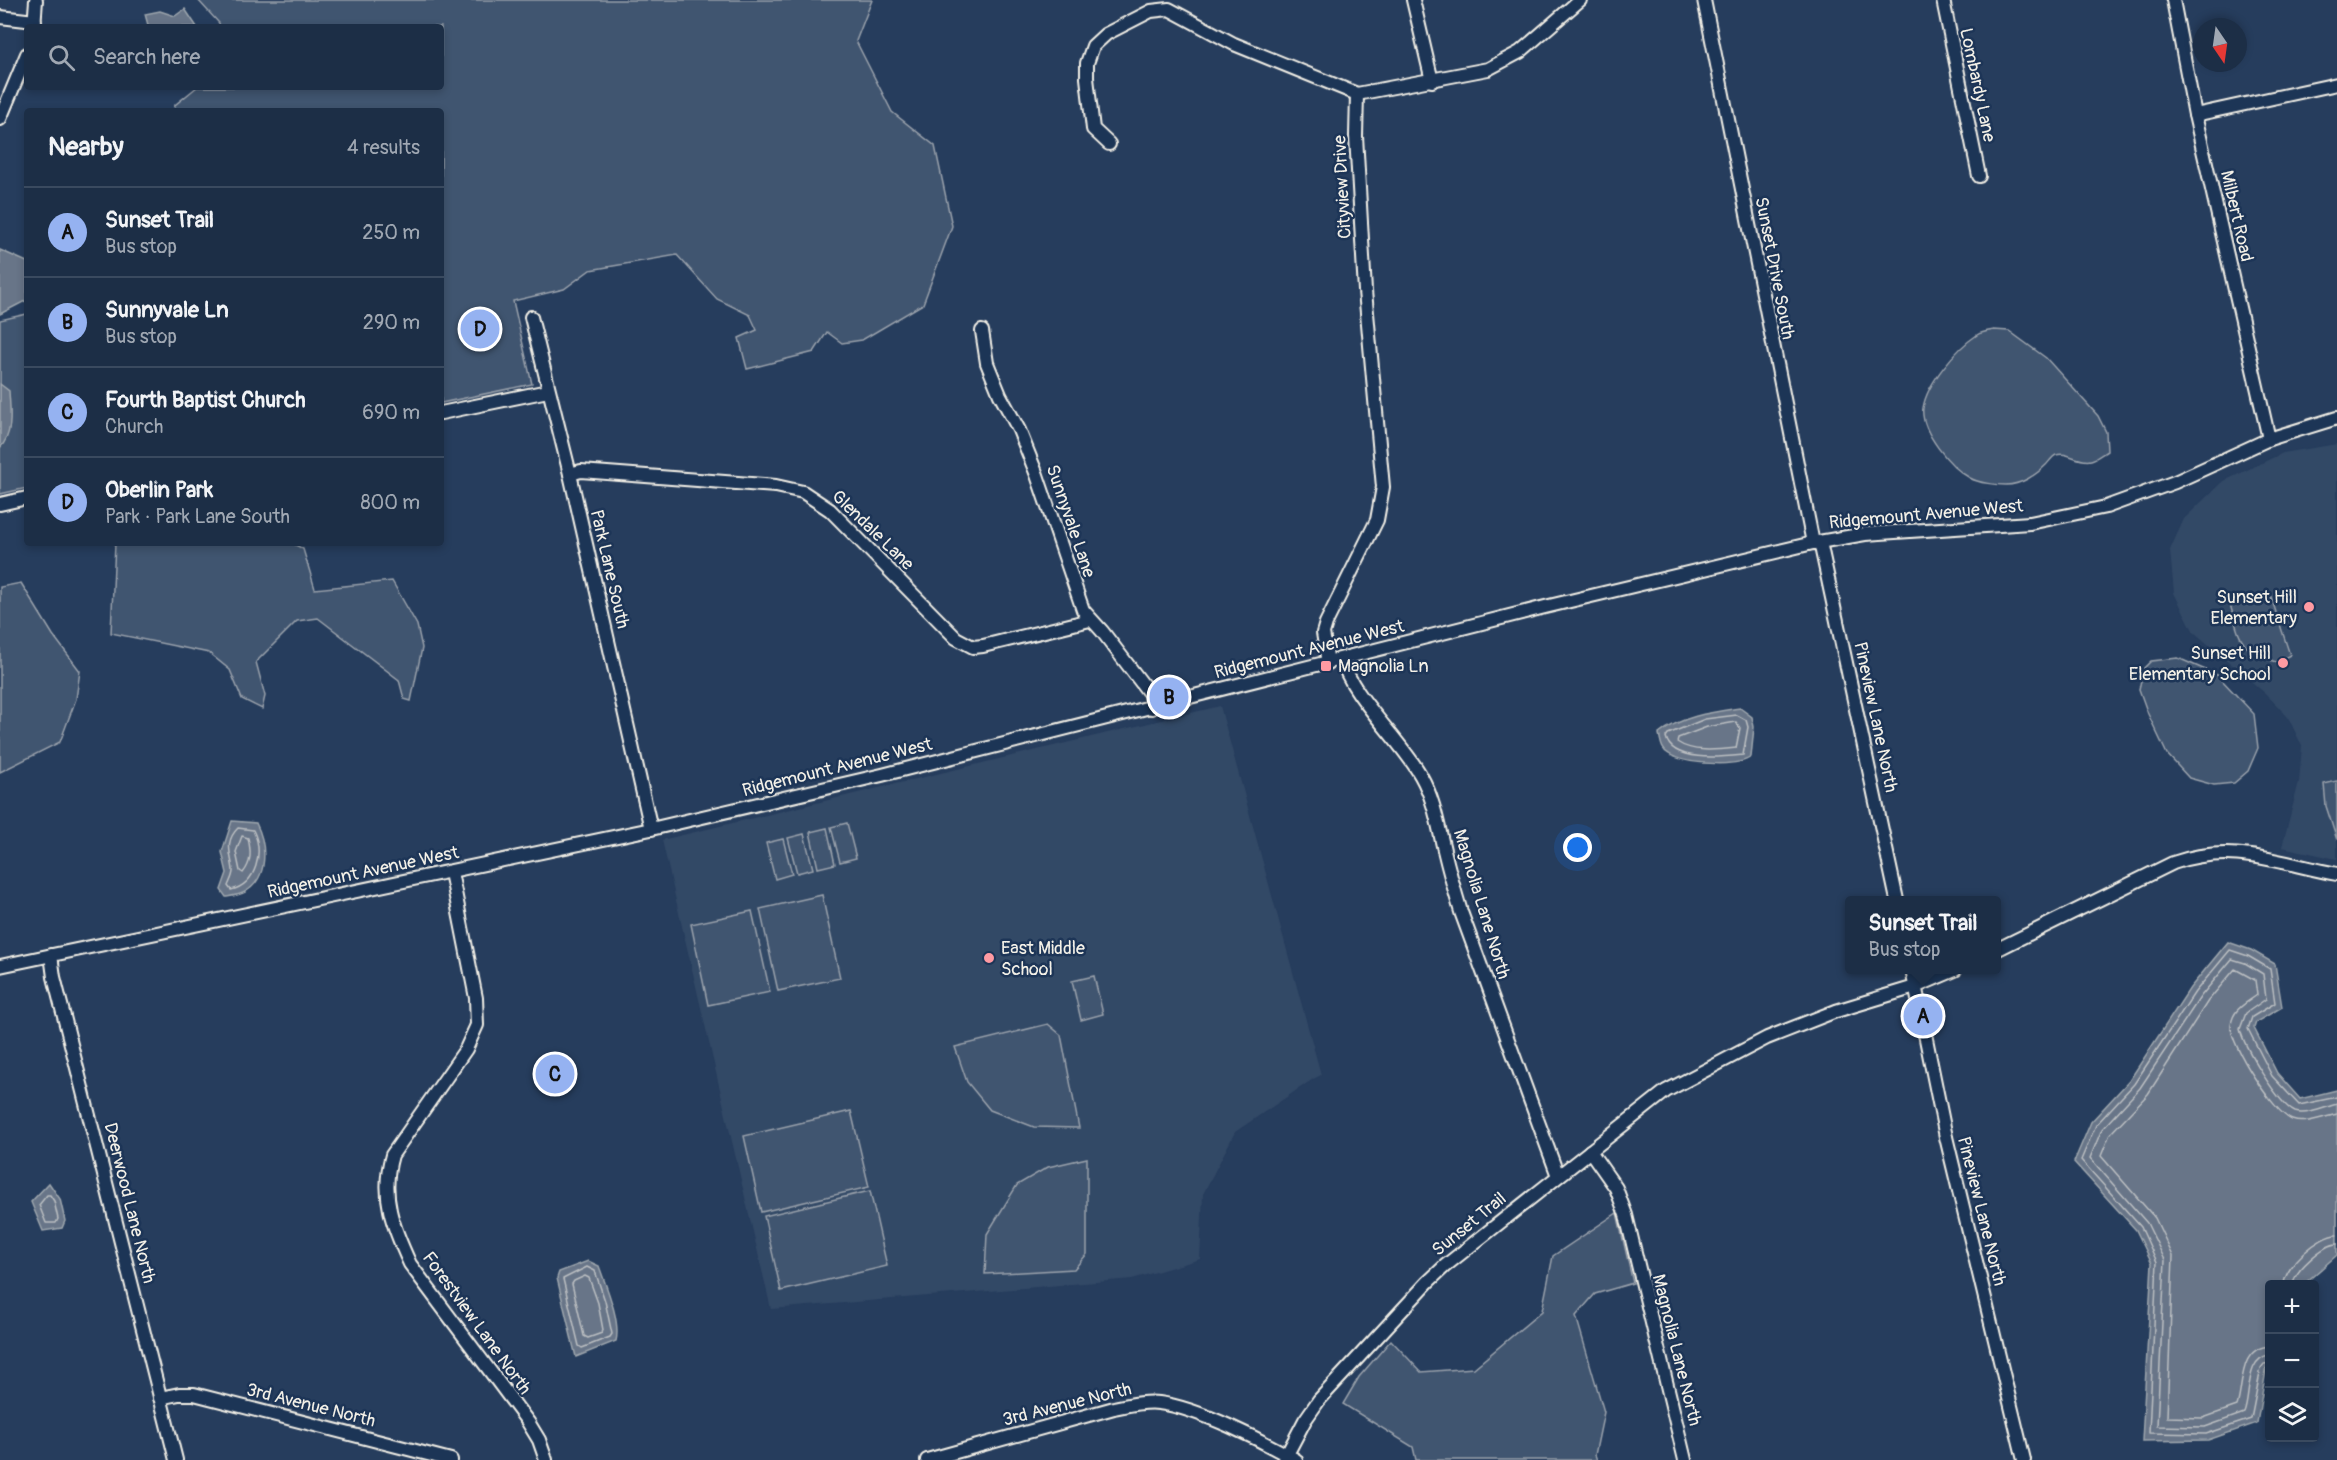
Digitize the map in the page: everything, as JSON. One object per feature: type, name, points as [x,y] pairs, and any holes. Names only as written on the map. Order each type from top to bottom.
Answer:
[{"type":"street","points":[[0,17],[34,24],[36,0]]},
{"type":"street","points":[[1413,0],[1432,81]]},
{"type":"street","points":[[1109,144],[1093,129],[1087,63],[1093,46],[1106,34],[1151,11],[1170,9],[1234,44],[1357,94],[1471,74],[1503,62],[1520,52],[1580,0]]},
{"type":"street","name":"Sunset Drive South","points":[[1704,0],[1816,542]]},
{"type":"street","name":"Lombardy Lane","points":[[1942,0],[1979,176]]},
{"type":"street","name":"Milbert Road","points":[[2173,0],[2195,115],[2269,439]]},
{"type":"street","points":[[0,118],[24,61]]},
{"type":"street","points":[[2195,115],[2337,84]]},
{"type":"street","name":"Cityview Drive","points":[[1328,663],[1323,633],[1326,622],[1377,520],[1383,487],[1365,291],[1356,136],[1357,94]]},
{"type":"street","name":"Park Lane South","points":[[531,317],[570,474],[651,830]]},
{"type":"street","name":"Sunnyvale Lane","points":[[982,331],[987,363],[1037,474],[1077,597],[1090,620],[1102,631],[1150,694],[1152,708]]},
{"type":"street","points":[[444,412],[548,391]]},
{"type":"street","name":"Ridgemount Avenue West","points":[[0,966],[651,830],[1816,542],[1865,534],[2030,523],[2096,510],[2142,495],[2269,439],[2337,418]]},
{"type":"street","name":"Glendale Lane","points":[[570,474],[581,471],[717,481],[776,486],[802,492],[830,510],[956,638],[973,647],[1090,620]]},
{"type":"street","points":[[0,504],[24,499]]},
{"type":"street","name":"Pineview Lane North","points":[[1816,542],[1896,896]]},
{"type":"street","name":"Magnolia Lane North","points":[[1342,659],[1347,676],[1415,766],[1430,794],[1461,912],[1558,1176]]},
{"type":"street","points":[[2001,948],[2173,863],[2192,856],[2233,853],[2337,874]]},
{"type":"street","name":"Forestview Lane North","points":[[450,872],[476,998],[477,1025],[466,1049],[392,1155],[387,1171],[386,1193],[399,1240],[410,1264],[528,1422],[539,1440],[546,1460]]},
{"type":"street","name":"Deerwood Lane North","points":[[51,955],[54,976],[176,1460]]},
{"type":"street","name":"Pineview Lane North","points":[[1913,974],[1946,1137],[2024,1460]]},
{"type":"street","name":"Sunset Trail","points":[[1289,1458],[1305,1420],[1319,1400],[1428,1282],[1463,1251],[1666,1091],[1767,1038],[1836,1011],[1915,987],[1944,974]]},
{"type":"street","name":"Magnolia Lane North","points":[[1590,1151],[1616,1188],[1626,1215],[1685,1460]]},
{"type":"street","name":"3rd Avenue North","points":[[160,1398],[194,1394],[452,1460]]},
{"type":"street","name":"3rd Avenue North","points":[[927,1460],[1135,1403],[1157,1403],[1180,1407],[1248,1436],[1289,1458]]},
{"type":"shaded area","points":[[198,0],[872,0],[856,41],[892,112],[935,146],[952,226],[923,304],[862,340],[842,343],[827,332],[814,352],[747,369],[739,338],[757,330],[750,315],[717,299],[677,255],[590,270],[564,289],[513,301],[532,384],[444,402],[444,108],[174,108],[175,105],[193,90],[444,90],[444,24],[219,23]]},
{"type":"shaded area","points":[[24,315],[24,489],[0,494],[0,320]]},
{"type":"shaded area","points":[[1994,330],[2009,331],[2046,358],[2098,416],[2106,432],[2107,451],[2091,460],[2056,455],[2028,479],[2006,485],[1973,480],[1946,458],[1926,427],[1923,408],[1926,398],[1936,378],[1960,349],[1979,334]]},
{"type":"shaded area","name":"Sunset Hill Elementary School","points":[[2337,444],[2337,859],[2282,847],[2299,782],[2302,746],[2288,717],[2266,694],[2194,632],[2174,593],[2170,550],[2184,519],[2222,482],[2283,453]]},
{"type":"shaded area","points":[[115,546],[298,546],[303,549],[315,589],[392,581],[417,625],[422,648],[411,701],[404,699],[399,680],[318,618],[297,621],[256,662],[265,696],[262,709],[242,699],[230,670],[209,653],[111,633]]},
{"type":"shaded area","points":[[21,583],[53,635],[80,671],[76,699],[60,742],[0,772],[0,587]]},
{"type":"shaded area","points":[[2270,594],[2290,655],[2276,662],[2255,653],[2243,642],[2230,604]]},
{"type":"shaded area","points":[[2178,658],[2217,675],[2254,714],[2258,748],[2248,771],[2234,783],[2214,785],[2189,778],[2167,754],[2148,714],[2139,689],[2144,668],[2151,661]]},
{"type":"shaded area","name":"East Middle School","points":[[1220,706],[1321,1075],[1235,1132],[1203,1194],[1200,1259],[1132,1279],[771,1309],[662,840]]},
{"type":"shaded area","points":[[2337,781],[2337,840],[2326,806],[2324,784]]},
{"type":"shaded area","points":[[847,823],[856,858],[840,862],[831,827]]},
{"type":"shaded area","points":[[827,828],[835,864],[818,868],[810,832]]},
{"type":"shaded area","points":[[804,834],[813,869],[797,873],[788,838]]},
{"type":"shaded area","points":[[783,839],[792,874],[775,879],[766,843]]},
{"type":"shaded area","points":[[822,895],[840,978],[778,991],[760,909]]},
{"type":"shaded area","points":[[752,911],[770,992],[708,1005],[691,924]]},
{"type":"shaded area","points":[[1094,976],[1103,1014],[1081,1020],[1072,981]]},
{"type":"shaded area","points":[[1048,1024],[1061,1035],[1079,1128],[1034,1127],[990,1110],[967,1082],[955,1047]]},
{"type":"shaded area","points":[[851,1111],[869,1187],[761,1212],[744,1136]]},
{"type":"shaded area","points":[[1087,1158],[1087,1254],[1074,1269],[985,1274],[987,1234],[1017,1185],[1048,1167]]},
{"type":"shaded area","points":[[870,1191],[887,1266],[781,1291],[764,1216]]},
{"type":"shaded area","points":[[1617,1213],[1633,1283],[1595,1294],[1576,1316],[1604,1412],[1595,1455],[1597,1460],[1416,1460],[1413,1447],[1343,1404],[1359,1377],[1391,1340],[1421,1372],[1474,1368],[1542,1311],[1553,1256]]},
{"type":"water","points":[[185,9],[195,24],[148,24],[145,14],[160,11],[175,16]]},
{"type":"water","points":[[0,250],[24,261],[24,302],[0,314]]},
{"type":"water","points":[[0,384],[9,391],[10,413],[7,435],[0,448]]},
{"type":"water","points":[[1740,708],[1752,717],[1754,727],[1751,757],[1734,763],[1698,762],[1676,757],[1663,748],[1659,734],[1677,723],[1719,711]]},
{"type":"water","points":[[232,821],[256,823],[262,841],[264,860],[262,870],[253,886],[243,893],[226,897],[221,890],[227,873],[222,852]]},
{"type":"water","points":[[2228,942],[2251,950],[2275,964],[2282,1007],[2256,1022],[2254,1028],[2277,1073],[2300,1099],[2337,1090],[2337,1255],[2309,1280],[2265,1280],[2265,1376],[2257,1423],[2208,1440],[2142,1441],[2152,1263],[2136,1230],[2074,1162],[2091,1122],[2129,1081],[2190,988]]},
{"type":"water","points":[[49,1183],[60,1199],[65,1221],[62,1228],[43,1231],[31,1202]]},
{"type":"water","points":[[588,1261],[599,1266],[605,1283],[615,1314],[616,1341],[576,1357],[557,1278],[559,1272]]},
{"type":"place","name":"Oberlin Park","points":[[480,329]]},
{"type":"place","name":"Sunset Hill Elementary","points":[[2309,607]]},
{"type":"place","name":"Sunset Hill Elementary School","points":[[2283,663]]},
{"type":"place","name":"Magnolia Ln","points":[[1326,666]]},
{"type":"place","name":"Sunnyvale Ln","points":[[1169,697]]},
{"type":"place","name":"East Middle School","points":[[989,958]]},
{"type":"place","name":"Sunset Trail","points":[[1923,1016]]},
{"type":"place","name":"Fourth Baptist Church","points":[[555,1074]]}]
